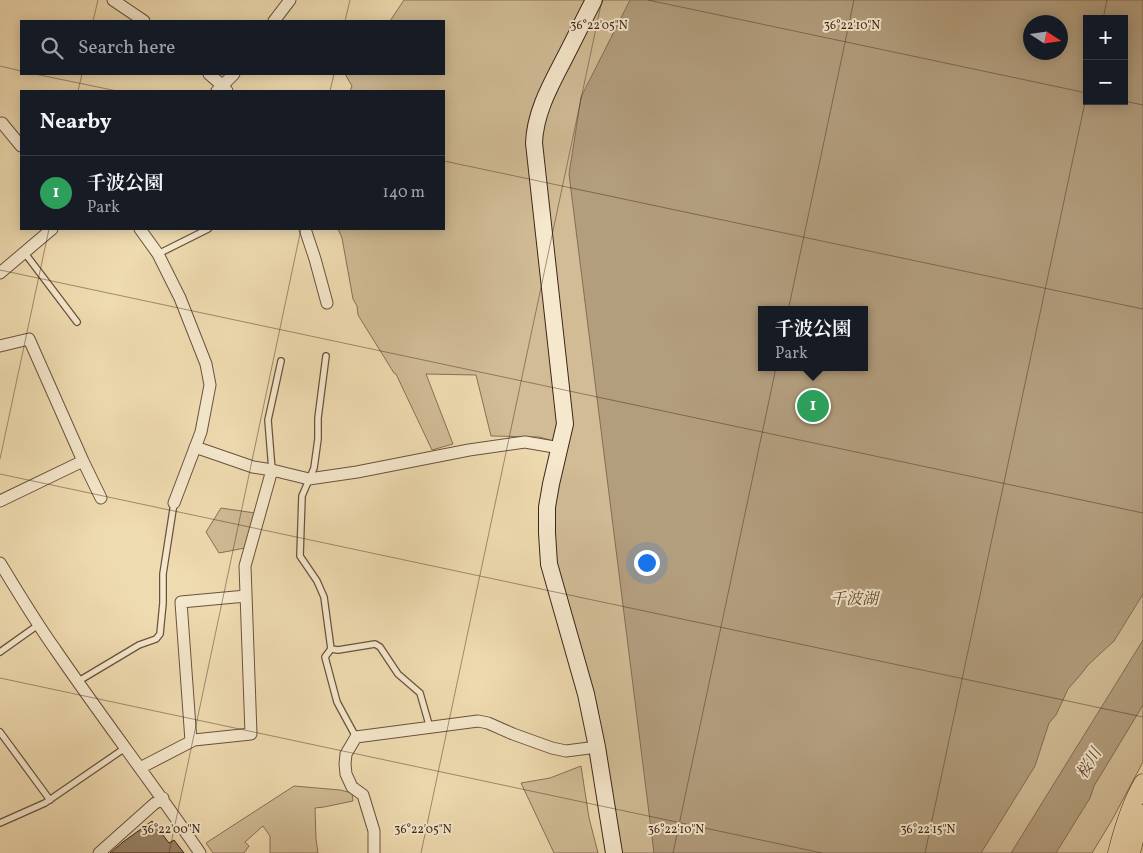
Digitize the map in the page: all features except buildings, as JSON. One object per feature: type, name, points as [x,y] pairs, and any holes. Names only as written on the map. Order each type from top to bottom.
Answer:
[{"type":"main road","points":[[1117,853],[1123,827],[1131,805],[1143,783]]},
{"type":"main road","points":[[1131,853],[1143,814]]},
{"type":"street","points":[[113,0],[143,20]]},
{"type":"street","points":[[275,20],[290,0]]},
{"type":"street","points":[[594,0],[554,78],[537,116],[534,143],[565,424],[547,507],[549,564],[586,694],[597,747],[614,853]]},
{"type":"street","points":[[210,75],[222,89],[233,75]]},
{"type":"street","points":[[2,123],[20,145]]},
{"type":"street","points":[[0,273],[51,230]]},
{"type":"street","points":[[141,230],[158,254],[180,298],[206,364],[210,385],[201,432],[174,504]]},
{"type":"street","points":[[305,230],[316,259],[327,303]]},
{"type":"street","points":[[0,346],[29,339],[101,498]]},
{"type":"street","points":[[195,448],[253,467],[309,479],[357,472],[469,450],[525,442],[560,448]]},
{"type":"street","points":[[0,500],[84,462]]},
{"type":"street","points":[[140,768],[190,741],[251,734],[245,566],[272,470]]},
{"type":"street","points":[[0,563],[38,625],[77,682],[200,853]]},
{"type":"street","points":[[190,741],[181,602],[246,596]]},
{"type":"street","points":[[374,853],[374,832],[364,795],[352,787],[344,764],[346,754],[356,737],[478,721],[488,723],[552,748],[566,751],[597,747]]},
{"type":"street","points":[[99,853],[162,798]]},
{"type":"lane","points":[[158,254],[206,230]]},
{"type":"lane","points":[[24,252],[78,322]]},
{"type":"lane","points":[[326,356],[314,468],[302,496],[300,556],[317,580],[324,597],[331,649],[325,657],[338,702],[356,737]]},
{"type":"lane","points":[[272,470],[268,420],[281,361]]},
{"type":"lane","points":[[77,682],[160,634],[163,574],[174,504]]},
{"type":"lane","points":[[0,652],[38,625]]},
{"type":"lane","points":[[331,649],[338,650],[374,644],[380,647],[398,674],[420,693],[430,728]]},
{"type":"lane","points":[[0,732],[50,800]]},
{"type":"lane","points":[[0,823],[50,800],[125,748]]},
{"type":"shaded area","name":"千波湖","points":[[404,0],[1143,0],[1143,762],[1092,853],[620,853],[597,705],[556,560],[554,505],[565,444],[539,437],[491,436],[476,375],[426,374],[453,444],[432,450],[396,374],[358,315],[357,306],[353,299],[342,238],[338,230],[445,230],[445,90],[350,90],[352,86],[346,75],[445,75],[445,20],[391,20]]},
{"type":"shaded area","points":[[221,508],[255,513],[245,548],[219,553],[206,532]]},
{"type":"shaded area","points":[[581,766],[589,818],[598,853],[554,853],[521,783],[550,778]]},
{"type":"shaded area","points":[[294,786],[340,790],[352,793],[353,801],[315,808],[318,853],[270,853],[270,836],[263,826],[245,842],[249,846],[244,853],[213,853],[206,843]]},
{"type":"water","name":"千波湖","points":[[630,0],[1143,0],[1143,594],[1114,641],[1088,665],[1068,689],[1056,715],[1049,723],[1035,766],[981,853],[654,853],[569,174],[581,97]]},
{"type":"water","name":"桜川","points":[[1143,640],[1143,705],[1056,853],[1011,853]]},
{"type":"place","name":"千波公園","points":[[813,406]]}]
